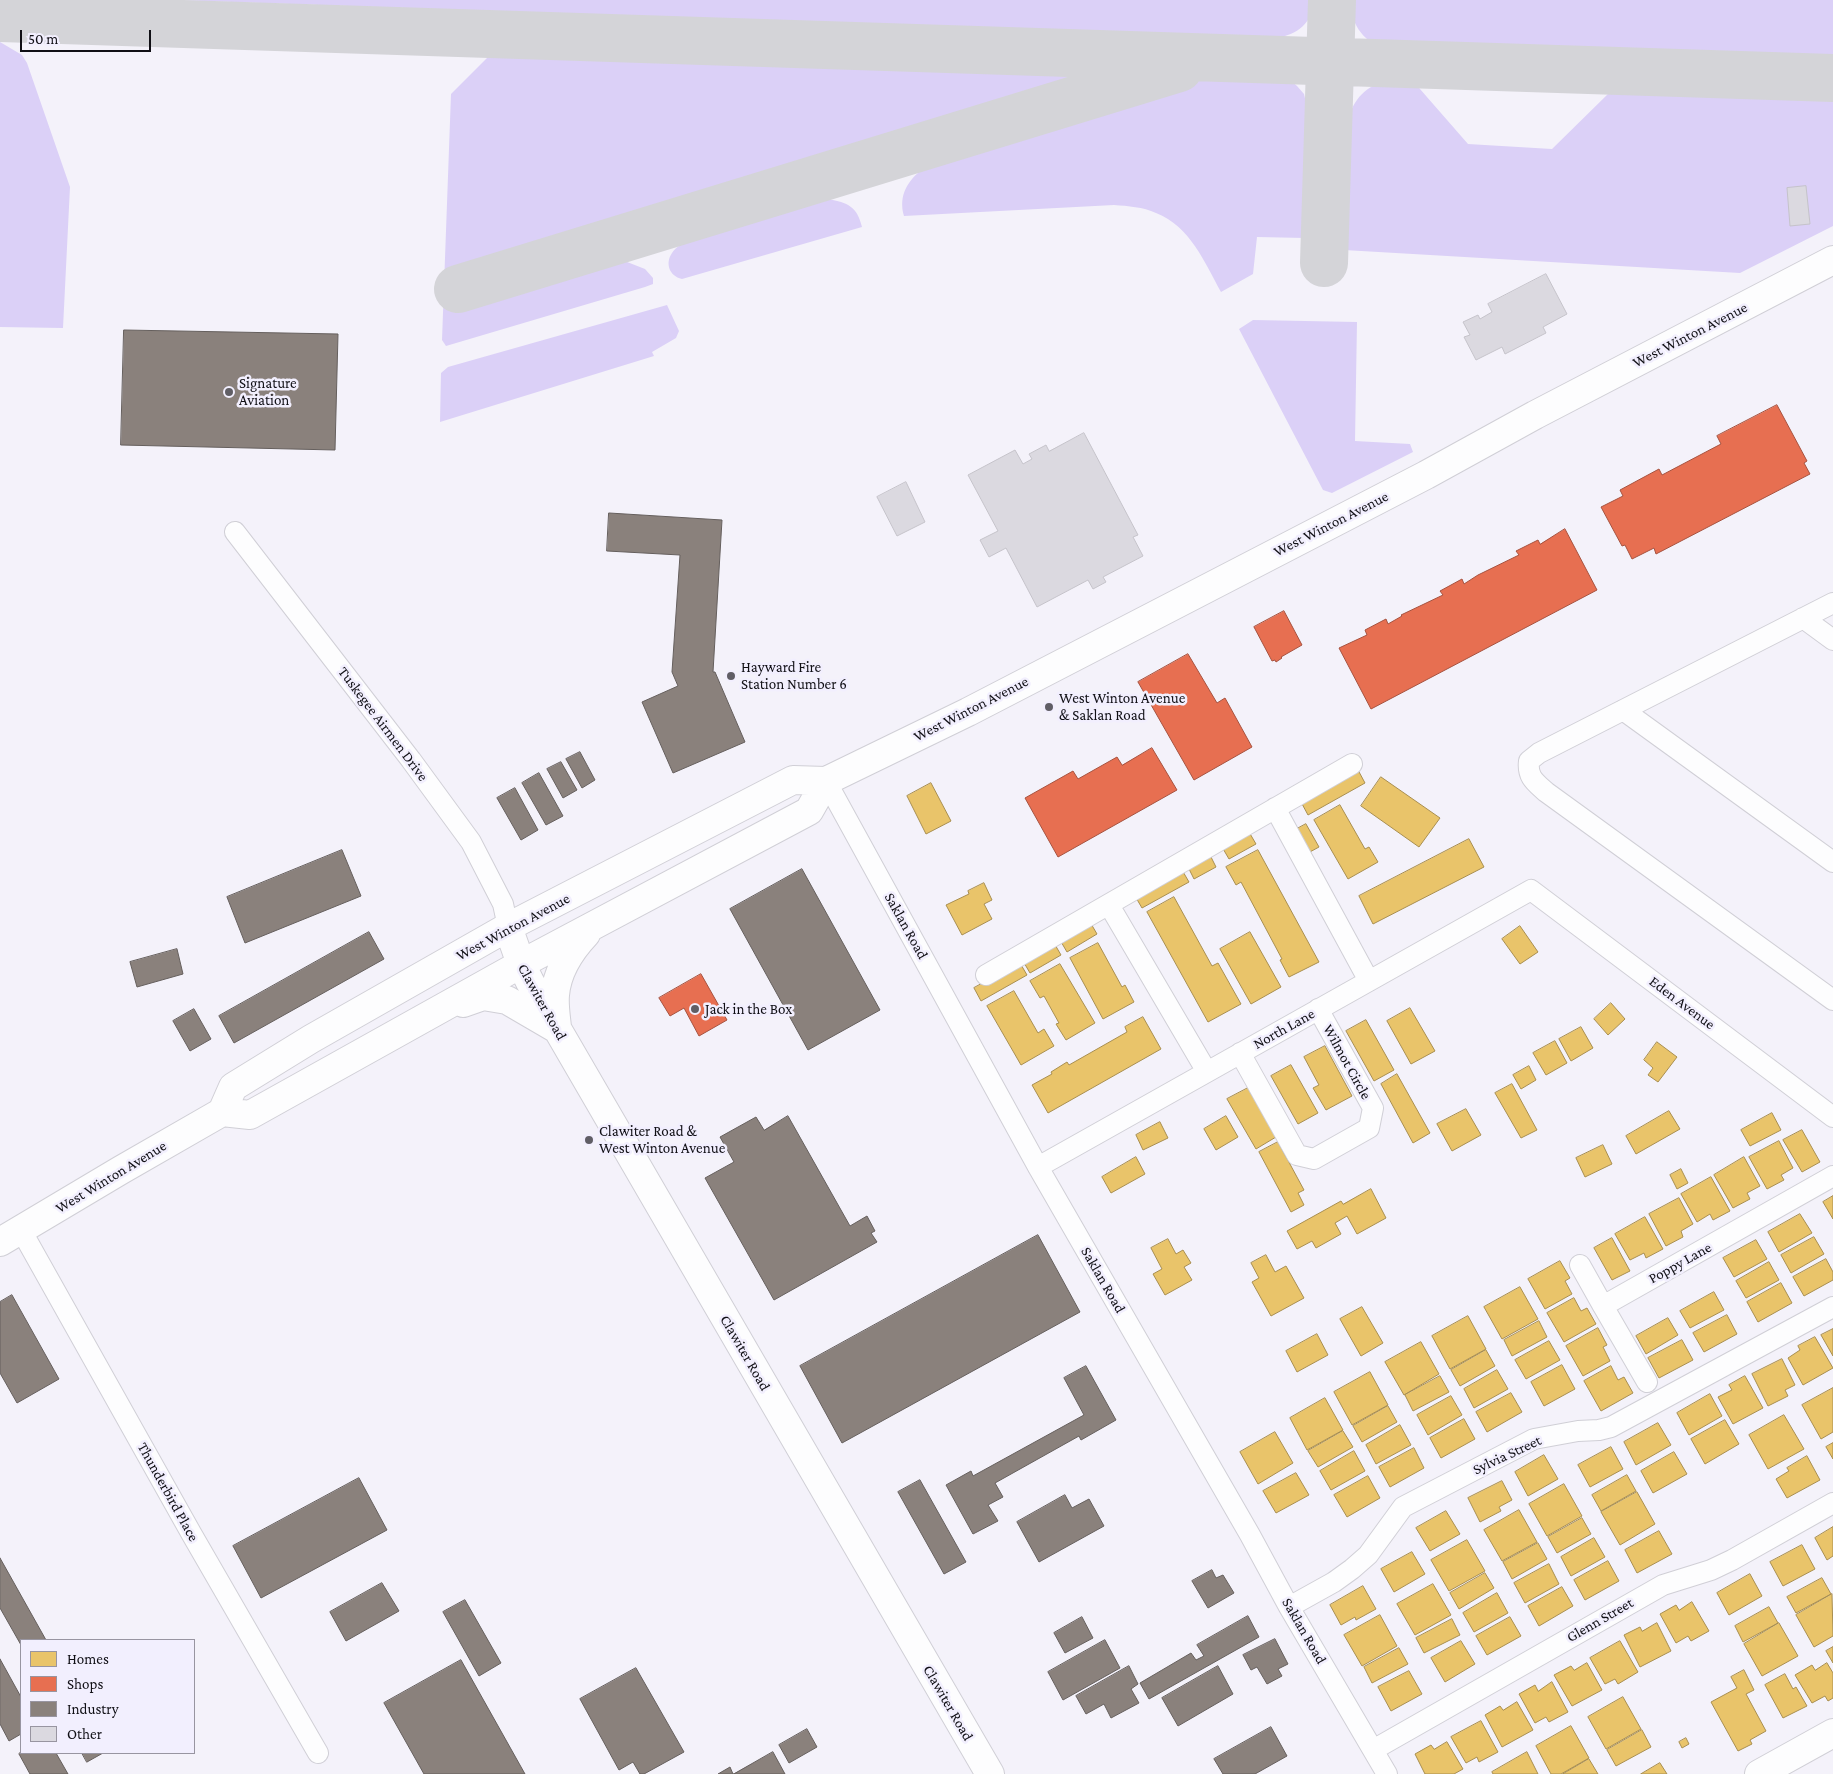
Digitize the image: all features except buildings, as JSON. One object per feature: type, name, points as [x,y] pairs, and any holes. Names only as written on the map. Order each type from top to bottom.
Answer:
[{"type":"main road","name":"West Winton Avenue","points":[[11,1236],[222,1112],[234,1087],[311,1039],[508,927],[793,780],[826,781],[968,712],[1426,475],[1535,415],[1833,260]]},
{"type":"main road","points":[[222,1112],[250,1115],[520,964],[809,811],[826,781]]},
{"type":"main road","points":[[557,1029],[555,995],[562,968],[572,948],[594,925]]},
{"type":"main road","name":"Clawiter Road","points":[[508,927],[520,964],[990,1774]]},
{"type":"main road","points":[[436,1012],[483,996],[491,997],[507,1000],[557,1029]]},
{"type":"main road","points":[[1759,1774],[1833,1733]]},
{"type":"street","name":"Tuskegee Airmen Drive","points":[[235,532],[406,753],[471,842],[503,904],[508,927]]},
{"type":"street","points":[[1833,603],[1539,753],[1529,761],[1528,768],[1531,779],[1833,1000]]},
{"type":"street","points":[[1803,618],[1833,640]]},
{"type":"street","points":[[1623,710],[1833,862]]},
{"type":"street","points":[[986,975],[1352,764]]},
{"type":"street","name":"Saklan Road","points":[[826,781],[1038,1167],[1240,1518],[1289,1607],[1387,1774]]},
{"type":"street","points":[[1275,808],[1369,980]]},
{"type":"street","name":"North Lane","points":[[1038,1167],[1531,890]]},
{"type":"street","name":"Eden Avenue","points":[[1531,890],[1833,1117]]},
{"type":"street","points":[[1109,905],[1207,1072]]},
{"type":"street","name":"Wilmot Circle","points":[[1240,1053],[1297,1155],[1314,1158],[1369,1128],[1373,1108],[1318,1009]]},
{"type":"street","name":"Poppy Lane","points":[[1603,1306],[1833,1176]]},
{"type":"street","name":"Thunderbird Place","points":[[11,1236],[191,1533],[318,1754]]},
{"type":"street","points":[[1580,1265],[1646,1382]]},
{"type":"street","name":"Sylvia Street","points":[[1289,1607],[1334,1582],[1368,1555],[1404,1506],[1534,1439],[1611,1427],[1833,1307]]},
{"type":"street","name":"Glenn Street","points":[[1373,1750],[1663,1585],[1711,1570],[1732,1560],[1833,1503]]},
{"type":"shaded area","points":[[174,0],[1314,0],[1311,15],[1297,31],[1276,38]]},
{"type":"shaded area","points":[[1351,0],[1833,0],[1833,63],[1382,49],[1363,35],[1355,23]]},
{"type":"shaded area","points":[[0,42],[22,55],[27,63],[70,187],[63,328],[0,327]]},
{"type":"shaded area","points":[[492,53],[1085,75],[1072,82],[454,269],[453,311],[622,260],[645,269],[653,278],[653,284],[446,346],[442,340],[451,94]]},
{"type":"shaded area","points":[[1214,74],[1280,77],[1290,80],[1304,94],[1310,126],[1305,238],[1257,237],[1253,274],[1221,292],[1187,236],[1168,219],[1141,208],[1114,205],[904,216],[902,208],[903,195],[909,183],[924,168]]},
{"type":"shaded area","points":[[1392,80],[1413,81],[1468,144],[1552,149],[1609,93],[1621,89],[1833,96],[1833,226],[1740,273],[1344,250],[1349,117],[1355,103],[1364,92],[1377,84]]},
{"type":"shaded area","points":[[828,199],[851,207],[857,214],[862,227],[682,279],[671,272],[669,261],[672,253],[689,240],[819,200]]},
{"type":"shaded area","points":[[667,305],[679,331],[676,338],[652,352],[654,356],[440,422],[441,373],[448,367]]},
{"type":"shaded area","points":[[1253,320],[1357,322],[1355,441],[1410,444],[1413,452],[1332,493],[1323,490],[1239,329]]},
{"type":"taxiway","points":[[1324,263],[1332,0]]},
{"type":"taxiway","points":[[0,18],[1833,78]]},
{"type":"taxiway","points":[[458,289],[1179,68]]},
{"type":"place","name":"Signature Aviation","points":[[229,392]]},
{"type":"place","name":"Hayward Fire Station Number 6","points":[[731,676]]},
{"type":"place","name":"West Winton Avenue & Saklan Road","points":[[1049,707]]},
{"type":"place","name":"Jack in the Box","points":[[695,1009]]},
{"type":"place","name":"Clawiter Road & West Winton Avenue","points":[[589,1140]]}]
